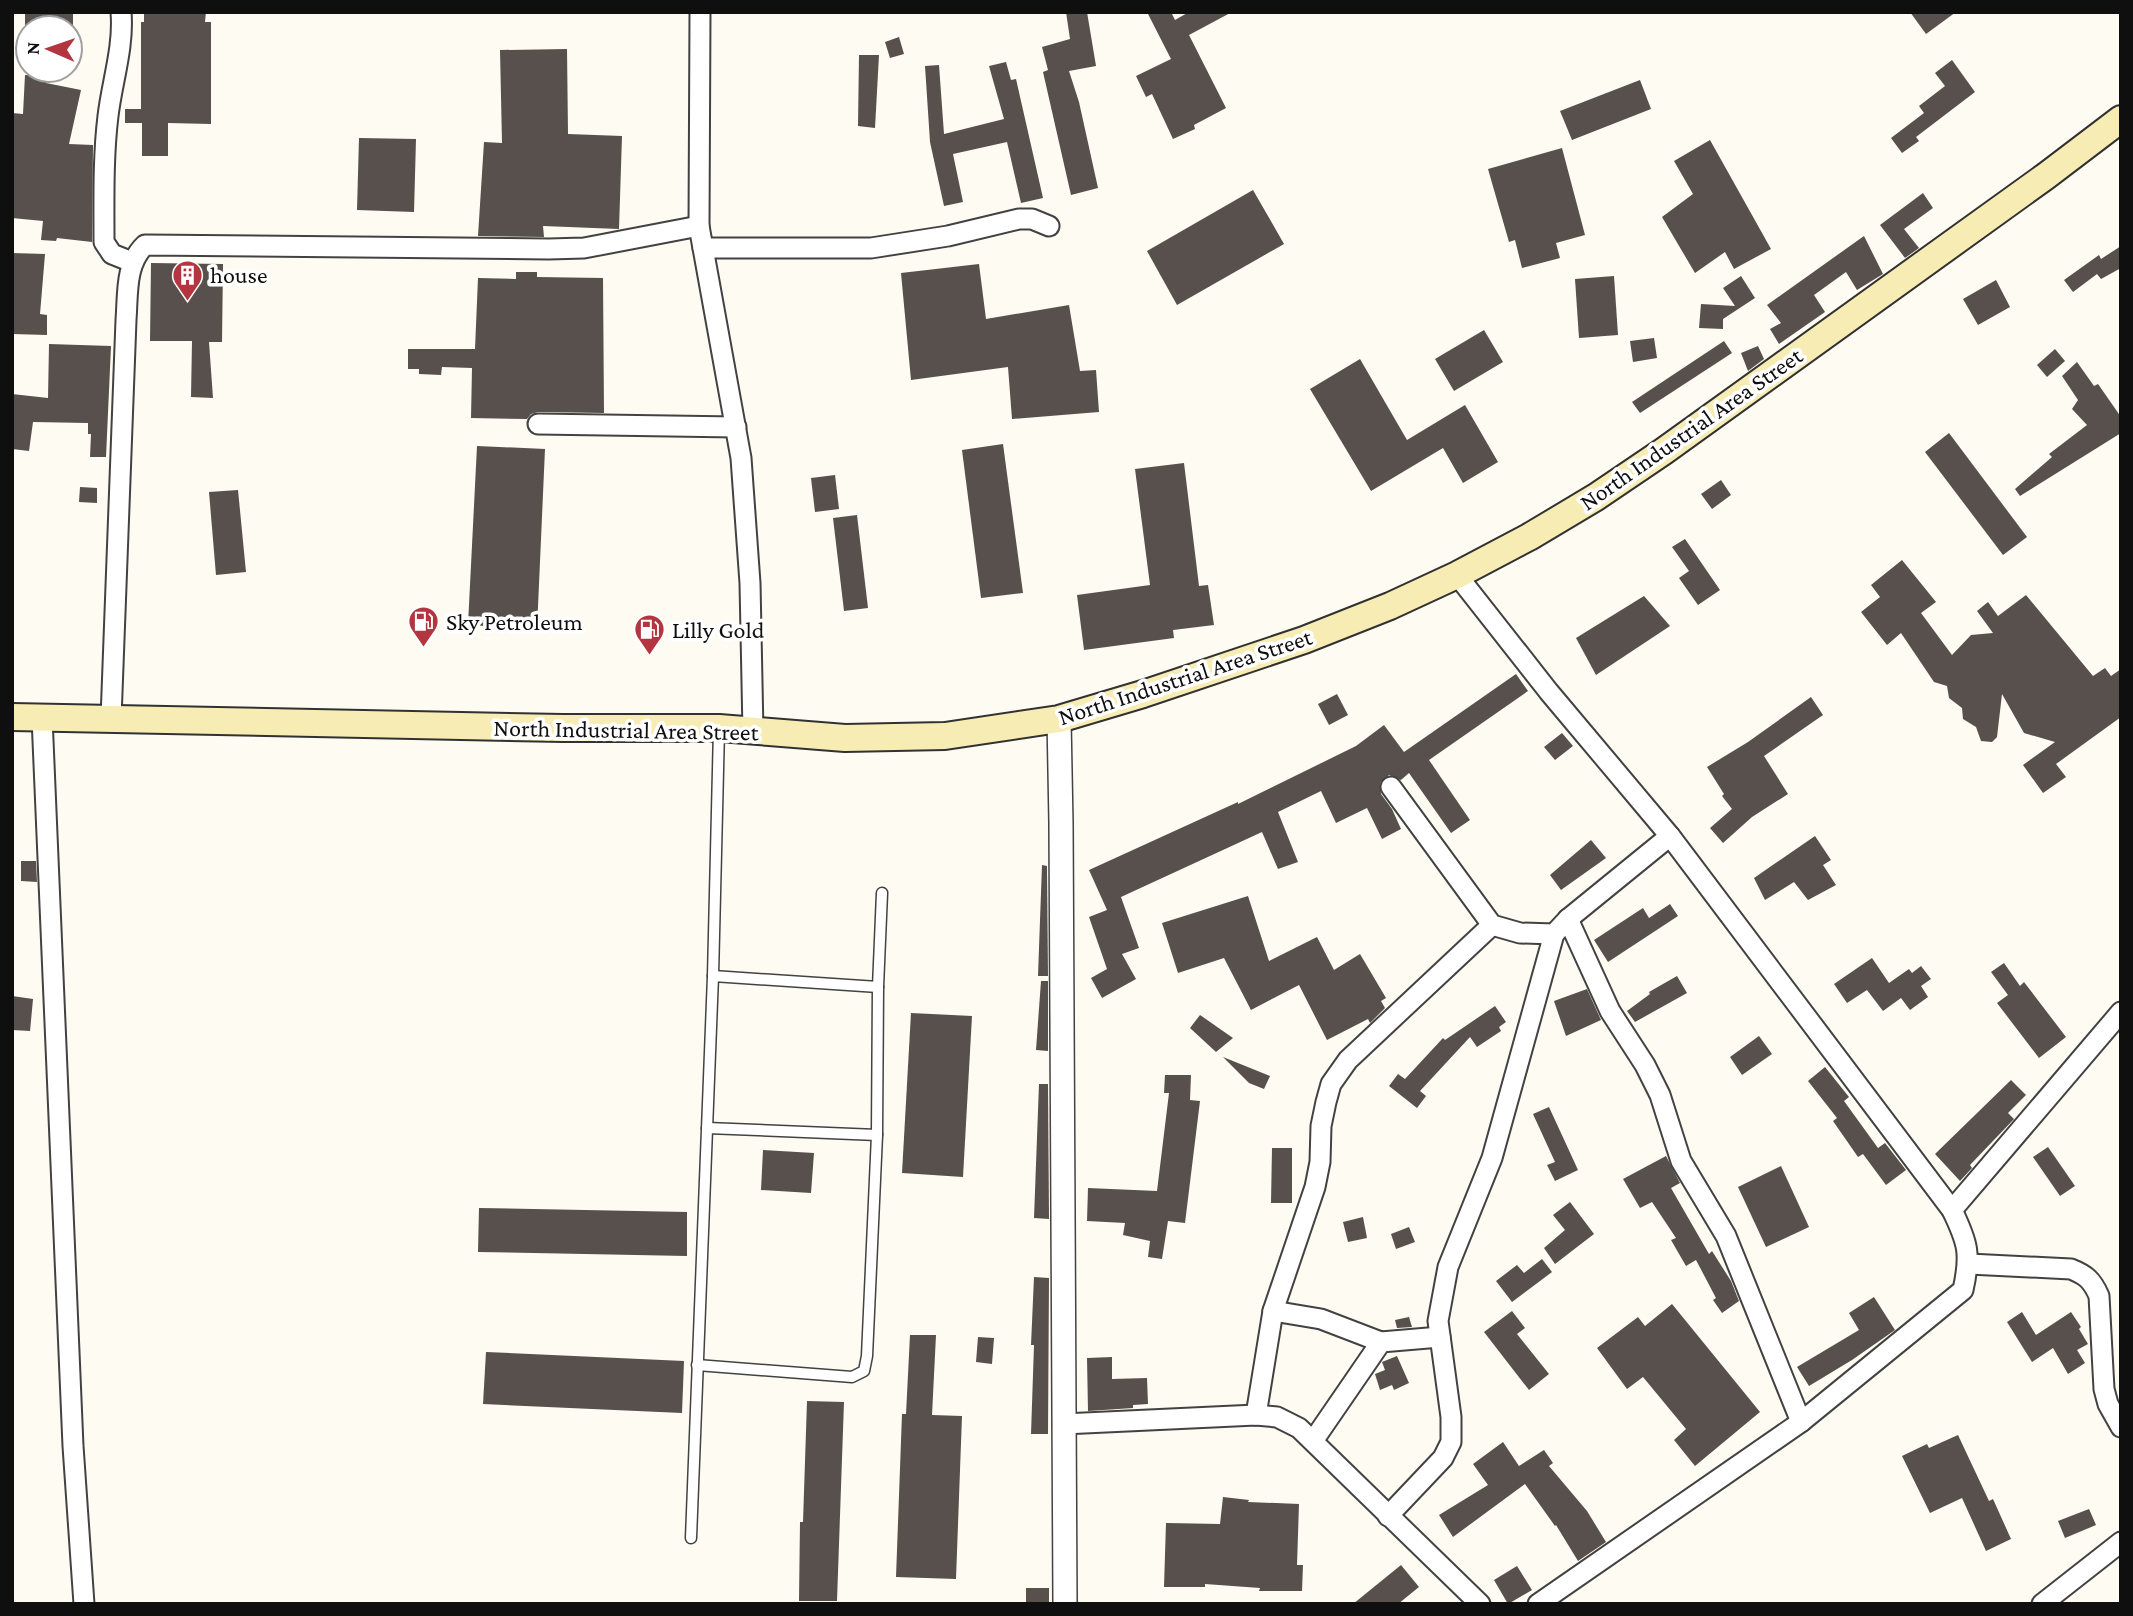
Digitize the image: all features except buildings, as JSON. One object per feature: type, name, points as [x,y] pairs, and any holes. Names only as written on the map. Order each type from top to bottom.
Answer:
[{"type":"main road","name":"North Industrial Area Street","points":[[12,717],[550,728],[719,728],[845,738],[945,736],[1059,719],[1181,682],[1304,640],[1390,606],[1457,575],[1596,498],[2121,120]]},
{"type":"street","points":[[121,12],[120,49],[111,87],[105,141],[104,242],[111,254],[132,262]]},
{"type":"street","points":[[700,12],[699,226],[736,427],[746,514],[753,732]]},
{"type":"street","points":[[703,248],[871,248],[948,236],[1019,219],[1032,219],[1049,226]]},
{"type":"street","points":[[111,719],[125,320],[132,262],[139,251],[150,244],[584,248],[699,226]]},
{"type":"street","points":[[538,424],[736,427]]},
{"type":"street","points":[[1457,575],[1549,692],[1671,836],[1952,1210],[1965,1238],[1969,1264],[1963,1290],[1801,1422],[1538,1604]]},
{"type":"street","points":[[42,717],[73,1446],[84,1604]]},
{"type":"street","points":[[1059,719],[1065,1604]]},
{"type":"street","points":[[1391,787],[1492,925],[1520,933],[1553,934]]},
{"type":"street","points":[[1388,1516],[1443,1458],[1451,1442],[1451,1417],[1438,1321],[1448,1266],[1492,1158],[1553,934],[1671,836]]},
{"type":"street","points":[[1568,919],[1611,1011],[1645,1065],[1660,1095],[1681,1161],[1726,1236],[1801,1422]]},
{"type":"street","points":[[1256,1415],[1273,1311],[1315,1187],[1320,1161],[1321,1126],[1331,1084],[1348,1060],[1492,925]]},
{"type":"street","points":[[1952,1210],[2121,1012]]},
{"type":"street","points":[[1969,1264],[2071,1269],[2087,1275],[2099,1296],[2104,1389],[2108,1404],[2121,1427]]},
{"type":"street","points":[[1273,1311],[1321,1319],[1381,1342],[1440,1337]]},
{"type":"street","points":[[1313,1441],[1381,1342]]},
{"type":"street","points":[[1063,1424],[1256,1415],[1277,1417],[1299,1429],[1313,1441],[1480,1604]]},
{"type":"street","points":[[2042,1604],[2121,1542]]},
{"type":"lane","points":[[691,1538],[713,976],[719,728]]},
{"type":"lane","points":[[698,1365],[852,1377],[864,1371],[867,1356],[877,1135],[882,892]]},
{"type":"lane","points":[[713,976],[878,987]]},
{"type":"lane","points":[[707,1128],[877,1135]]},
{"type":"place","name":"house","points":[[187,302]]},
{"type":"place","name":"Sky Petroleum","points":[[423,649]]},
{"type":"place","name":"Lilly Gold","points":[[649,657]]}]
